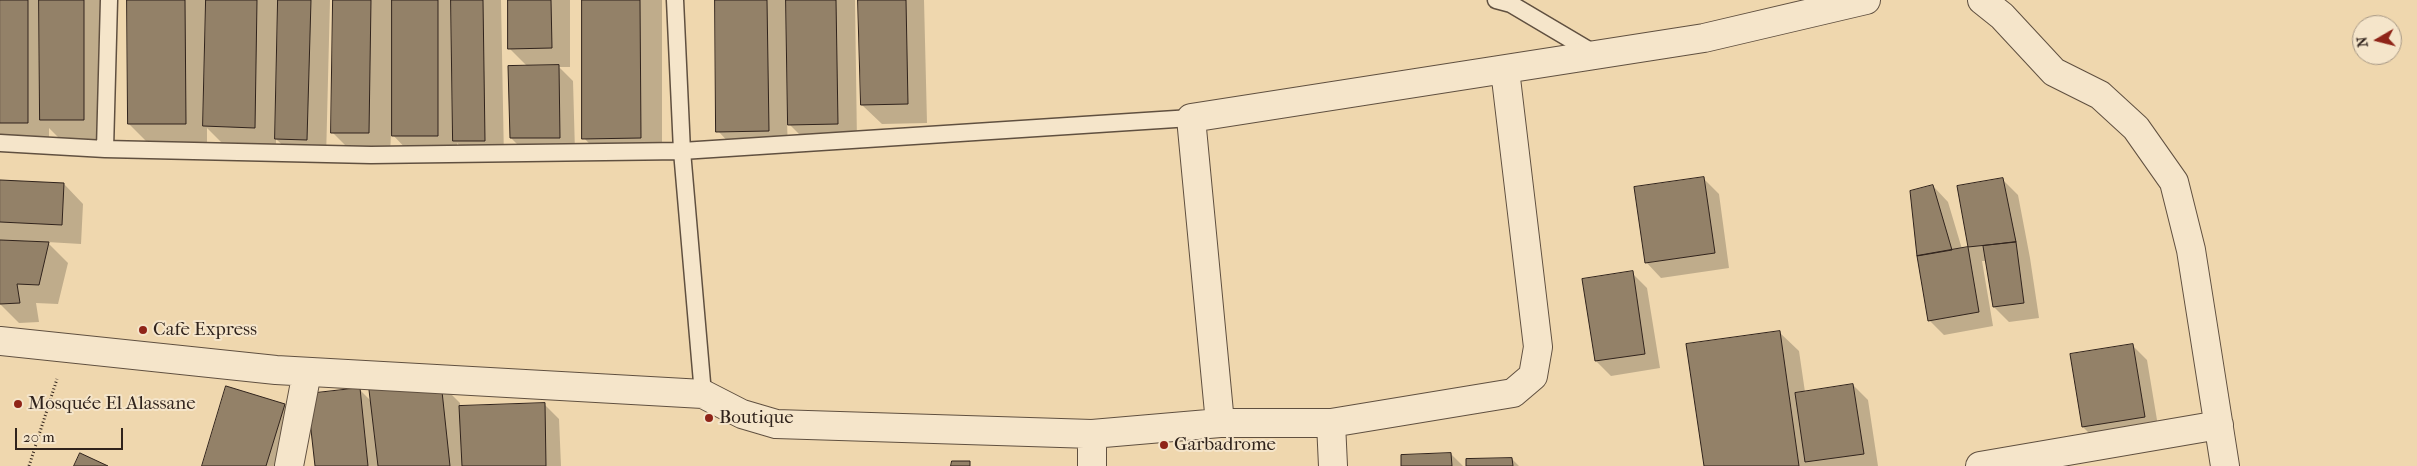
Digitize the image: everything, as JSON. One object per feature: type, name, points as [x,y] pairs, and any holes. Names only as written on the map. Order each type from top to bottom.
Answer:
[{"type":"street","points":[[1982,0],[2002,16],[2054,72],[2100,94],[2136,128],[2174,182],[2192,250],[2225,466]]},
{"type":"street","points":[[1220,423],[1191,118],[1704,38],[1862,1]]},
{"type":"street","points":[[0,341],[307,372],[703,394],[742,414],[776,424],[1092,434],[1220,423],[1331,423],[1513,394],[1533,376],[1538,347],[1505,70]]},
{"type":"street","points":[[289,466],[307,372]]},
{"type":"street","points":[[1331,423],[1333,466]]},
{"type":"street","points":[[1980,466],[2219,426]]},
{"type":"street","points":[[1092,434],[1092,466]]},
{"type":"lane","points":[[105,149],[108,0]]},
{"type":"lane","points":[[675,0],[682,151],[703,394]]},
{"type":"lane","points":[[1496,0],[1511,4],[1598,55]]},
{"type":"lane","points":[[0,143],[105,149],[371,155],[682,151],[1191,118]]},
{"type":"path","points":[[29,466],[69,347]]},
{"type":"building","points":[[0,0],[28,0],[28,123],[0,123]]},
{"type":"building","points":[[39,0],[84,0],[84,120],[40,120]]},
{"type":"building","points":[[127,0],[185,0],[186,124],[128,124]]},
{"type":"building","points":[[206,0],[257,0],[255,128],[203,126]]},
{"type":"building","points":[[278,0],[311,0],[307,140],[275,139]]},
{"type":"building","points":[[333,0],[371,0],[369,133],[331,133]]},
{"type":"building","points":[[392,0],[438,0],[438,136],[392,136]]},
{"type":"building","points":[[451,0],[483,0],[485,141],[453,141]]},
{"type":"building","points":[[508,0],[551,0],[552,48],[508,49]]},
{"type":"building","points":[[582,0],[640,0],[641,138],[582,139]]},
{"type":"building","points":[[715,0],[767,0],[769,131],[716,132]]},
{"type":"building","points":[[786,0],[836,0],[838,124],[788,125]]},
{"type":"building","points":[[858,0],[906,0],[908,104],[861,105]]},
{"type":"building","points":[[559,65],[560,138],[510,138],[508,66]]},
{"type":"building","points":[[1704,177],[1715,253],[1645,263],[1634,187]]},
{"type":"building","points":[[2003,178],[2016,242],[1968,247],[1957,186]]},
{"type":"building","points":[[0,180],[64,183],[62,225],[0,222]]},
{"type":"building","points":[[1933,185],[1952,250],[1917,256],[1910,191]]},
{"type":"building","points":[[0,240],[49,242],[39,285],[17,284],[20,303],[0,304]]},
{"type":"building","points":[[2016,242],[2024,303],[1993,307],[1983,246]]},
{"type":"building","points":[[1968,247],[1979,312],[1928,321],[1917,256]]},
{"type":"building","points":[[1633,271],[1645,354],[1595,361],[1582,279]]},
{"type":"building","points":[[1780,331],[1799,466],[1704,466],[1686,344]]},
{"type":"building","points":[[2133,344],[2145,417],[2082,427],[2070,354]]},
{"type":"building","points":[[441,382],[450,466],[378,466],[369,390]]},
{"type":"building","points":[[1853,384],[1864,454],[1805,462],[1795,393]]},
{"type":"building","points":[[226,386],[285,404],[266,466],[202,466]]},
{"type":"building","points":[[360,388],[368,466],[315,466],[307,394]]},
{"type":"building","points":[[545,403],[546,466],[462,466],[459,406]]},
{"type":"building","points":[[80,453],[108,466],[74,466]]},
{"type":"building","points":[[1451,453],[1452,466],[1401,466],[1401,455]]},
{"type":"building","points":[[1512,458],[1513,466],[1466,466],[1466,459]]},
{"type":"building","points":[[952,461],[970,461],[970,466],[951,466]]},
{"type":"place","name":"Cafe Express","points":[[143,330]]},
{"type":"place","name":"Mosquée El Alassane","points":[[18,404]]},
{"type":"place","name":"Boutique","points":[[709,418]]},
{"type":"place","name":"Garbadrome","points":[[1164,445]]}]
